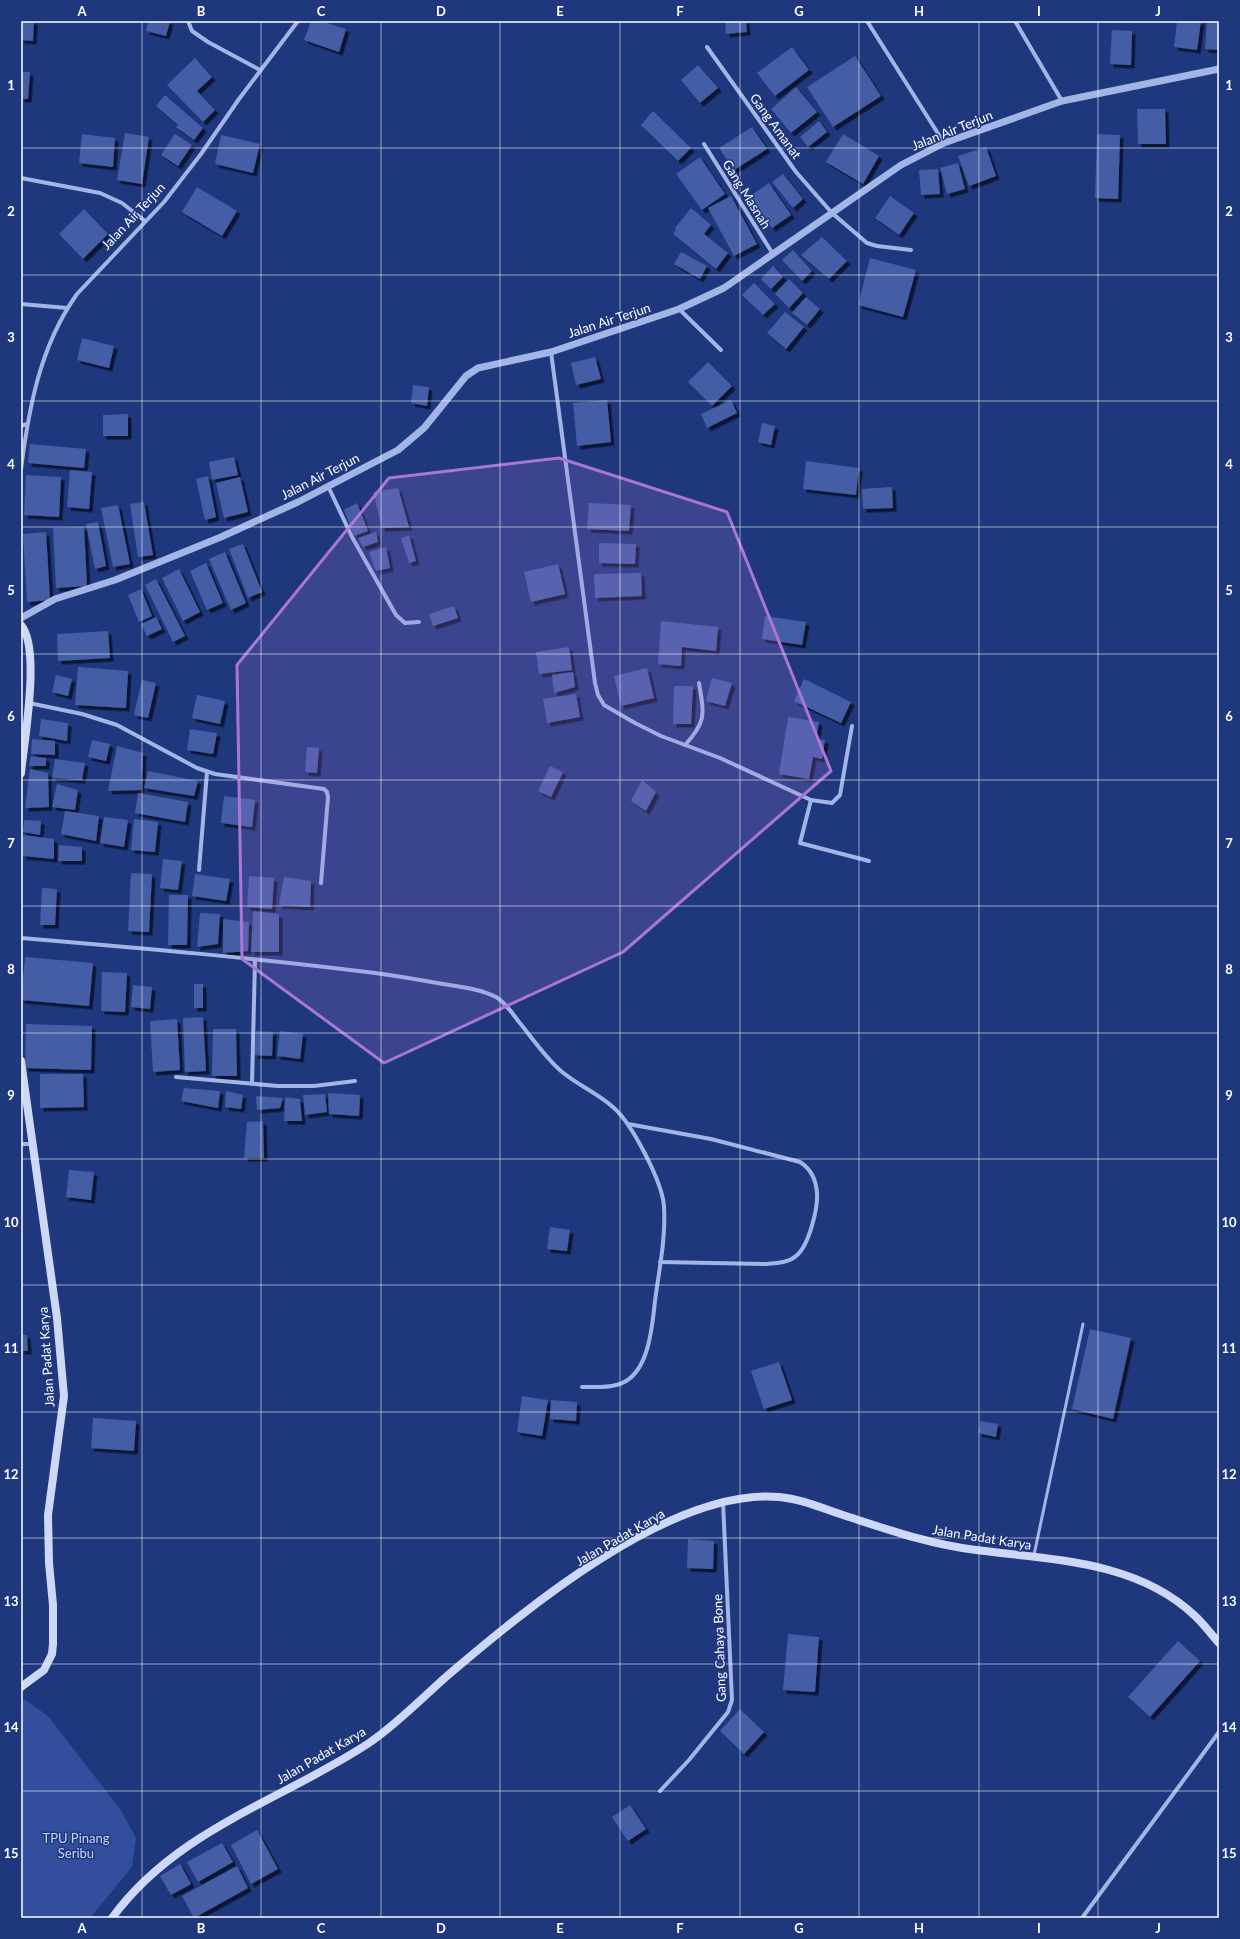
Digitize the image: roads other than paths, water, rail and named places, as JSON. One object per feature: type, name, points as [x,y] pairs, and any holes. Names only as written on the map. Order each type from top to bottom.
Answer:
[{"type":"main road","points":[[21,626],[28,638],[30,647],[31,674],[21,773]]},
{"type":"main road","name":"Jalan Padat Karya","points":[[21,1061],[57,1318],[64,1396],[49,1501],[47,1528],[54,1605],[52,1654],[44,1670],[21,1686]]},
{"type":"main road","name":"Jalan Padat Karya","points":[[112,1918],[137,1888],[177,1854],[247,1809],[312,1777],[373,1740],[484,1645],[546,1596],[603,1558],[661,1525],[722,1501],[758,1496],[786,1498],[946,1546],[1094,1566],[1122,1573],[1165,1593],[1193,1614],[1219,1644]]},
{"type":"street","points":[[188,21],[192,31],[208,42],[260,70]]},
{"type":"street","name":"Jalan Air Terjun","points":[[21,469],[30,408],[47,349],[67,308],[77,294],[164,202],[201,154],[260,70],[298,21]]},
{"type":"street","points":[[867,21],[944,143]]},
{"type":"street","points":[[1015,21],[1062,101]]},
{"type":"street","name":"Gang Amanat","points":[[707,47],[796,172],[832,213],[867,243],[877,246],[911,250]]},
{"type":"street","name":"Jalan Air Terjun","points":[[21,618],[56,599],[115,580],[221,537],[298,502],[398,450],[417,436],[431,422],[454,390],[472,371],[497,363],[551,352],[679,309],[724,288],[901,165],[944,143],[1062,101],[1219,69]]},
{"type":"street","name":"Gang Masnah","points":[[704,144],[773,255]]},
{"type":"street","points":[[21,178],[100,193],[122,203],[145,221]]},
{"type":"street","points":[[21,304],[67,308]]},
{"type":"street","points":[[679,309],[721,350]]},
{"type":"street","points":[[551,352],[598,695],[604,705],[614,712],[662,736],[720,758],[811,800],[832,802],[840,795],[852,726]]},
{"type":"street","points":[[21,426],[27,424]]},
{"type":"street","points":[[328,486],[352,537],[396,615],[405,623],[419,622]]},
{"type":"street","points":[[685,745],[701,726],[702,710],[699,683]]},
{"type":"street","points":[[28,703],[82,714],[117,725],[197,768],[208,772],[230,777],[321,788],[327,792],[320,883]]},
{"type":"street","points":[[200,870],[208,772]]},
{"type":"street","points":[[811,800],[800,843],[869,861]]},
{"type":"street","points":[[21,938],[255,960],[399,976],[469,988],[493,996],[504,1003],[554,1064],[576,1082],[613,1107],[628,1124],[645,1154],[663,1197],[664,1224],[647,1351],[639,1368],[628,1380],[616,1386],[582,1387]]},
{"type":"street","points":[[252,1084],[255,960]]},
{"type":"street","points":[[176,1077],[252,1084],[314,1086],[355,1081]]},
{"type":"street","points":[[628,1124],[711,1139],[800,1162],[809,1168],[816,1185],[817,1193],[811,1228],[799,1253],[791,1260],[781,1263],[766,1264],[660,1262]]},
{"type":"street","points":[[21,1144],[32,1144]]},
{"type":"street","name":"Gang Cahaya Bone","points":[[660,1792],[689,1760],[728,1712],[732,1700],[722,1501]]},
{"type":"street","points":[[1082,1918],[1219,1732]]},
{"type":"lane","points":[[1034,1557],[1083,1324]]},
{"type":"park label","name":"TPU Pinang Seribu","points":[[76,1846]]}]
